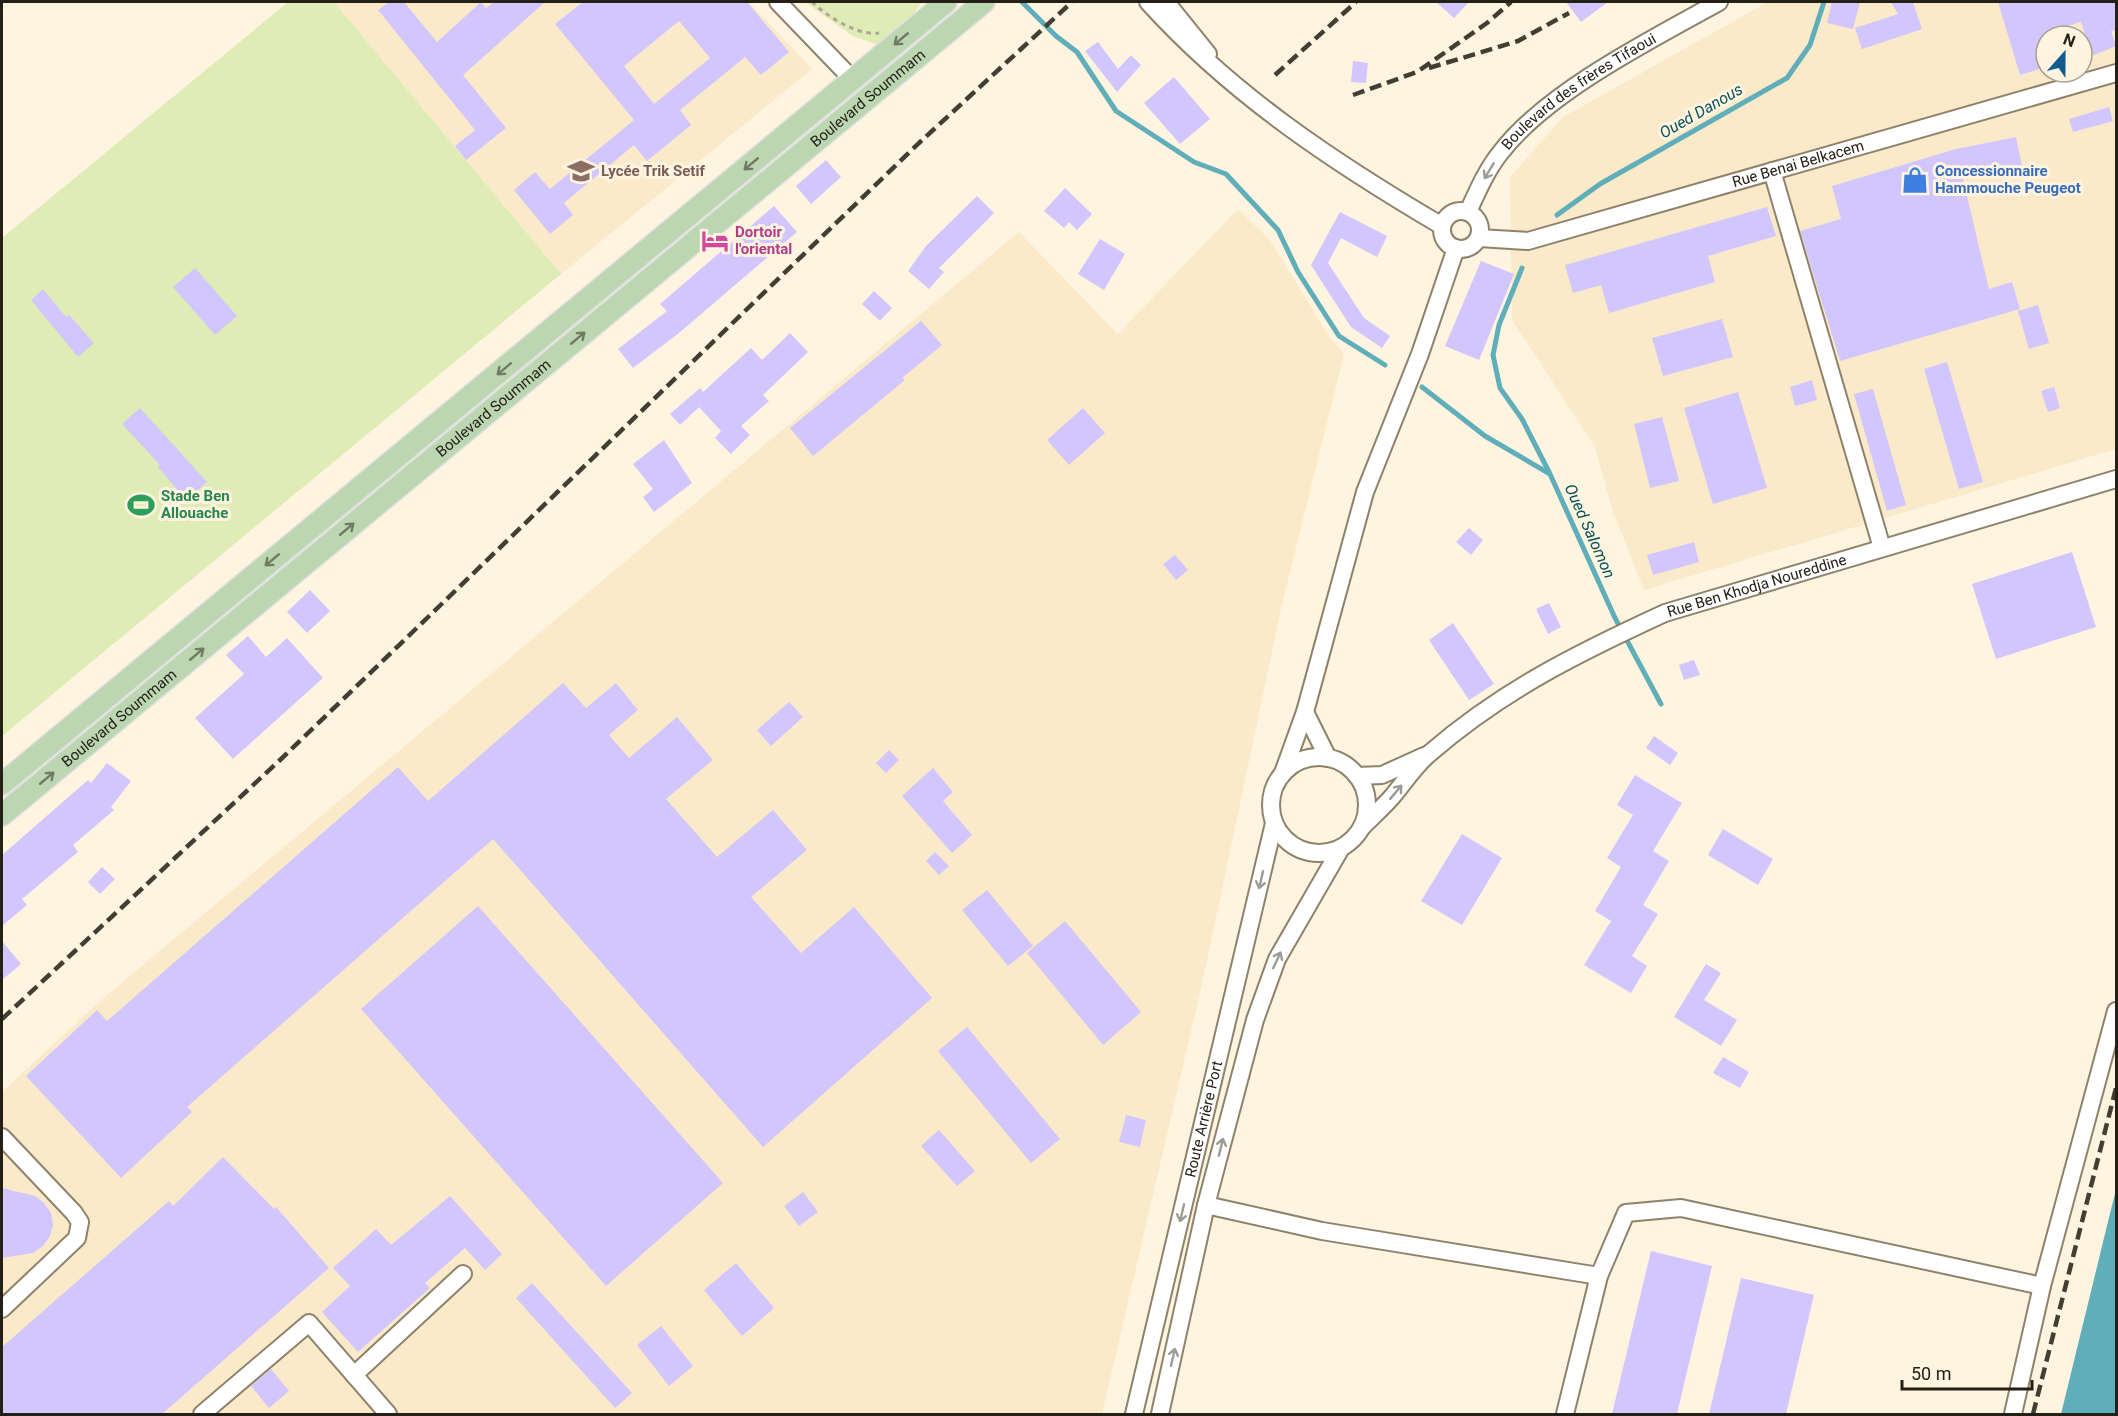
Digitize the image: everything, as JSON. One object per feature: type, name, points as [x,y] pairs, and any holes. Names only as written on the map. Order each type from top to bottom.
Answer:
[{"type":"main road","name":"Boulevard Soummam","points":[[2,815],[964,11],[984,2]]},
{"type":"main road","name":"Boulevard Soummam","points":[[2,784],[853,80],[937,6]]},
{"type":"street","points":[[778,2],[853,80]]},
{"type":"street","points":[[1149,2],[1186,43],[1279,122],[1442,226],[1447,242],[1456,248],[1471,246],[1479,238],[1478,220],[1468,212],[1461,211],[1449,215],[1442,226]]},
{"type":"street","points":[[1166,2],[1196,36],[1219,70]]},
{"type":"street","name":"Boulevard des frères Tifaoui","points":[[1468,212],[1501,151],[1552,102],[1657,36],[1719,2]]},
{"type":"street","name":"Rue Benai Belkacem","points":[[1479,238],[1528,241],[2116,73]]},
{"type":"street","points":[[1772,171],[1882,548]]},
{"type":"street","points":[[1283,773],[1296,763],[1312,758],[1328,758],[1339,762],[1357,776],[1367,801],[1362,827],[1353,839],[1341,848],[1326,853],[1310,853],[1295,847],[1282,837],[1274,823],[1271,796],[1283,773],[1305,712],[1365,492],[1420,354],[1456,248]]},
{"type":"street","name":"Rue Ben Khodja Noureddine","points":[[1362,827],[1389,801],[1427,755],[1468,722],[1568,658],[1665,613],[2116,479]]},
{"type":"street","points":[[1305,712],[1328,758]]},
{"type":"street","name":"Rue Ben Khodja Noureddine","points":[[1357,776],[1382,775],[1427,755]]},
{"type":"street","name":"Route Arrière Port","points":[[1134,1414],[1274,823]]},
{"type":"street","name":"Route Arrière Port","points":[[1160,1414],[1206,1205],[1254,1020],[1277,959],[1341,848]]},
{"type":"street","points":[[2013,1414],[2042,1286],[2116,1011]]},
{"type":"street","points":[[2,1137],[80,1222],[77,1238],[2,1309]]},
{"type":"street","points":[[1206,1205],[1322,1232],[1599,1276]]},
{"type":"street","points":[[1565,1414],[1599,1276],[1626,1213],[1681,1208],[2042,1286]]},
{"type":"street","points":[[354,1375],[463,1274]]},
{"type":"street","points":[[202,1414],[309,1323],[388,1414]]},
{"type":"path","points":[[812,2],[844,24],[870,34],[882,32]]},
{"type":"shaded area","name":"Lycée Trik Setif","points":[[334,2],[749,2],[812,69],[561,274]]},
{"type":"shaded area","points":[[1768,2],[2116,2],[2116,449],[1644,590],[1612,509],[1595,447],[1512,320],[1510,177],[1563,117]]},
{"type":"shaded area","points":[[1238,209],[1270,240],[1330,338],[1344,354],[1282,604],[1204,975],[1102,1414],[2,1414],[2,1092],[100,1001],[1019,232],[1118,334]]},
{"type":"green space","name":"Stade Ben Allouache","points":[[288,2],[334,2],[561,274],[2,736],[2,238]]},
{"type":"green space","points":[[805,2],[922,2],[903,29],[878,45],[853,36]]},
{"type":"water","points":[[2116,1189],[2116,1414],[2061,1414]]},
{"type":"building","points":[[389,2],[404,2],[437,42],[481,2],[486,8],[494,2],[545,2],[463,75],[506,128],[466,160],[455,146],[475,130],[378,10]]},
{"type":"building","points":[[583,2],[747,2],[789,52],[761,75],[745,57],[680,110],[691,125],[647,161],[634,145],[564,203],[573,215],[550,234],[514,190],[535,172],[550,189],[634,120],[555,24]],"holes":[[[679,21],[710,58],[654,104],[624,66]]]},
{"type":"building","points":[[1436,2],[1469,2],[1454,18]]},
{"type":"building","points":[[1566,2],[1608,2],[1581,22]]},
{"type":"building","points":[[1832,2],[1860,2],[1853,29],[1827,23]]},
{"type":"building","points":[[1891,2],[1913,2],[1922,29],[1862,49],[1855,28],[1898,14]]},
{"type":"building","points":[[1998,2],[2116,2],[2116,30],[2111,31],[2116,46],[2094,55],[2094,24],[2082,24],[2081,22],[2034,24],[2034,71],[2020,75]]},
{"type":"building","points":[[1098,42],[1118,69],[1131,55],[1141,65],[1117,92],[1085,51]]},
{"type":"building","points":[[1353,61],[1368,63],[1366,83],[1351,82]]},
{"type":"building","points":[[1174,77],[1210,119],[1180,144],[1144,103]]},
{"type":"building","points":[[2109,107],[2113,121],[2073,132],[2069,119]]},
{"type":"building","points":[[2016,137],[2022,166],[1963,179],[1989,289],[2012,282],[2020,309],[1840,361],[1800,231],[1841,219],[1832,186],[1956,149]]},
{"type":"building","points":[[826,160],[841,177],[811,204],[796,186]]},
{"type":"building","points":[[1065,188],[1092,214],[1077,230],[1069,222],[1064,228],[1044,211]]},
{"type":"building","points":[[977,196],[994,213],[939,268],[944,272],[929,289],[908,271],[926,246]]},
{"type":"building","points":[[774,206],[797,232],[679,333],[633,368],[618,349],[667,311],[660,304]]},
{"type":"building","points":[[1767,207],[1776,236],[1708,256],[1715,282],[1609,313],[1601,285],[1573,293],[1565,265]]},
{"type":"building","points":[[1340,212],[1387,236],[1377,257],[1341,238],[1328,263],[1364,318],[1390,336],[1382,348],[1351,327],[1311,265]]},
{"type":"building","points":[[1100,239],[1125,254],[1104,290],[1078,274]]},
{"type":"building","points":[[1481,261],[1514,274],[1479,360],[1445,346]]},
{"type":"building","points":[[195,268],[237,316],[215,335],[173,287]]},
{"type":"building","points":[[43,289],[66,317],[69,315],[94,343],[78,357],[31,300]]},
{"type":"building","points":[[874,291],[892,308],[880,321],[862,304]]},
{"type":"building","points":[[2038,305],[2049,343],[2029,349],[2018,311]]},
{"type":"building","points":[[1722,319],[1733,357],[1663,376],[1652,338]]},
{"type":"building","points":[[921,321],[942,345],[902,378],[905,380],[813,456],[790,428]]},
{"type":"building","points":[[790,333],[808,352],[763,395],[769,401],[741,426],[750,435],[731,454],[715,438],[721,431],[699,407],[680,425],[670,414],[700,388],[703,392],[751,348],[762,360]]},
{"type":"building","points":[[1947,362],[1983,482],[1959,489],[1924,369]]},
{"type":"building","points":[[1812,380],[1817,400],[1795,406],[1790,387]]},
{"type":"building","points":[[2054,387],[2060,408],[2048,412],[2041,391]]},
{"type":"building","points":[[1873,389],[1906,505],[1887,511],[1854,394]]},
{"type":"building","points":[[1738,392],[1767,488],[1713,504],[1684,408]]},
{"type":"building","points":[[140,408],[207,482],[186,500],[158,467],[160,465],[122,424]]},
{"type":"building","points":[[1083,408],[1105,433],[1069,465],[1047,440]]},
{"type":"building","points":[[1662,417],[1679,481],[1650,488],[1634,424]]},
{"type":"building","points":[[664,440],[692,483],[654,512],[643,497],[653,489],[633,464]]},
{"type":"building","points":[[1469,528],[1483,540],[1471,555],[1456,542]]},
{"type":"building","points":[[1694,542],[1699,562],[1653,575],[1647,555]]},
{"type":"building","points":[[2072,552],[2096,627],[1996,659],[1972,584]]},
{"type":"building","points":[[1175,555],[1188,570],[1176,580],[1163,564]]},
{"type":"building","points":[[310,590],[330,611],[307,633],[287,612]]},
{"type":"building","points":[[1549,603],[1561,627],[1548,634],[1536,609]]},
{"type":"building","points":[[1453,623],[1494,684],[1469,700],[1429,640]]},
{"type":"building","points":[[248,636],[266,657],[287,638],[323,678],[233,759],[195,718],[244,674],[226,655]]},
{"type":"building","points":[[1694,660],[1700,675],[1684,680],[1679,665]]},
{"type":"building","points":[[563,683],[586,708],[616,683],[638,710],[609,735],[629,758],[677,717],[713,760],[666,799],[717,857],[773,810],[807,850],[751,897],[801,953],[854,907],[932,998],[763,1147],[493,839],[187,1107],[192,1112],[121,1178],[26,1076],[97,1010],[107,1021],[398,767],[428,801]]},
{"type":"building","points":[[789,702],[803,717],[771,746],[757,730]]},
{"type":"building","points":[[1654,736],[1678,753],[1670,765],[1646,748]]},
{"type":"building","points":[[889,750],[899,760],[886,773],[876,763]]},
{"type":"building","points":[[107,763],[131,781],[111,807],[114,810],[73,845],[78,852],[22,899],[27,905],[2,926],[2,855],[88,780],[91,783]]},
{"type":"building","points":[[933,768],[953,792],[943,801],[972,835],[952,853],[902,796]]},
{"type":"building","points":[[1635,775],[1682,803],[1653,851],[1669,861],[1643,905],[1658,914],[1632,956],[1647,966],[1631,993],[1584,965],[1611,921],[1595,911],[1621,867],[1607,858],[1633,815],[1617,805]]},
{"type":"building","points":[[1723,829],[1773,859],[1758,885],[1708,855]]},
{"type":"building","points":[[1462,834],[1502,858],[1462,925],[1421,901]]},
{"type":"building","points":[[935,852],[949,866],[939,875],[926,861]]},
{"type":"building","points":[[102,867],[115,879],[100,894],[88,882]]},
{"type":"building","points":[[987,890],[1033,946],[1008,966],[962,910]]},
{"type":"building","points":[[478,906],[723,1183],[606,1286],[361,1009]]},
{"type":"building","points":[[1065,921],[1141,1012],[1103,1045],[1027,953]]},
{"type":"building","points":[[2,941],[21,964],[2,980]]},
{"type":"building","points":[[1706,964],[1721,973],[1704,1000],[1737,1020],[1721,1046],[1674,1017]]},
{"type":"building","points":[[967,1027],[1060,1139],[1031,1163],[938,1051]]},
{"type":"building","points":[[1723,1057],[1749,1072],[1740,1088],[1713,1073]]},
{"type":"building","points":[[1126,1115],[1146,1120],[1140,1147],[1119,1142]]},
{"type":"building","points":[[939,1130],[975,1171],[957,1186],[921,1146]]},
{"type":"building","points":[[223,1157],[274,1209],[276,1207],[329,1268],[162,1414],[2,1414],[2,1347],[169,1201],[173,1206]]},
{"type":"building","points":[[2,1188],[35,1196],[51,1213],[53,1225],[50,1236],[43,1246],[33,1253],[2,1258]]},
{"type":"building","points":[[803,1192],[818,1212],[799,1226],[784,1206]]},
{"type":"building","points":[[450,1196],[502,1254],[485,1270],[465,1248],[425,1283],[430,1288],[358,1352],[322,1312],[350,1286],[333,1268],[376,1229],[391,1245]]},
{"type":"building","points":[[1651,1251],[1712,1266],[1677,1414],[1612,1414]]},
{"type":"building","points":[[736,1263],[774,1308],[742,1336],[704,1290]]},
{"type":"building","points":[[1741,1278],[1814,1295],[1786,1414],[1709,1414]]},
{"type":"building","points":[[532,1283],[632,1393],[615,1408],[516,1298]]},
{"type":"building","points":[[661,1326],[693,1366],[669,1386],[637,1345]]},
{"type":"building","points":[[271,1369],[289,1391],[269,1408],[251,1386]]},
{"type":"waterway","name":"Oued Salomon","points":[[1022,2],[1056,36],[1077,52],[1116,111],[1194,162],[1226,174],[1278,230],[1298,272],[1339,336],[1385,365]]},
{"type":"waterway","name":"Oued Danous","points":[[1557,215],[1600,184],[1787,78],[1810,45],[1824,2]]},
{"type":"waterway","name":"Oued Danous","points":[[1522,268],[1499,325],[1493,355],[1500,388],[1522,419],[1549,472]]},
{"type":"waterway","name":"Oued Salomon","points":[[1422,387],[1485,436],[1550,474],[1615,618],[1661,704]]},
{"type":"railway","points":[[2,1019],[279,761],[919,143],[1072,2]]},
{"type":"railway","points":[[1275,75],[1356,2]]},
{"type":"railway","points":[[1353,95],[1417,72],[1487,23],[1511,2]]},
{"type":"railway","points":[[1429,68],[1518,41],[1569,13]]},
{"type":"railway","points":[[2033,1414],[2116,1088]]},
{"type":"place","name":"Lycée Trik Setif","points":[[581,171]]},
{"type":"place","name":"Concessionnaire Hammouche Peugeot","points":[[1915,180]]},
{"type":"place","name":"Dortoir l'oriental","points":[[715,241]]},
{"type":"place","name":"Stade Ben Allouache","points":[[141,505]]}]
